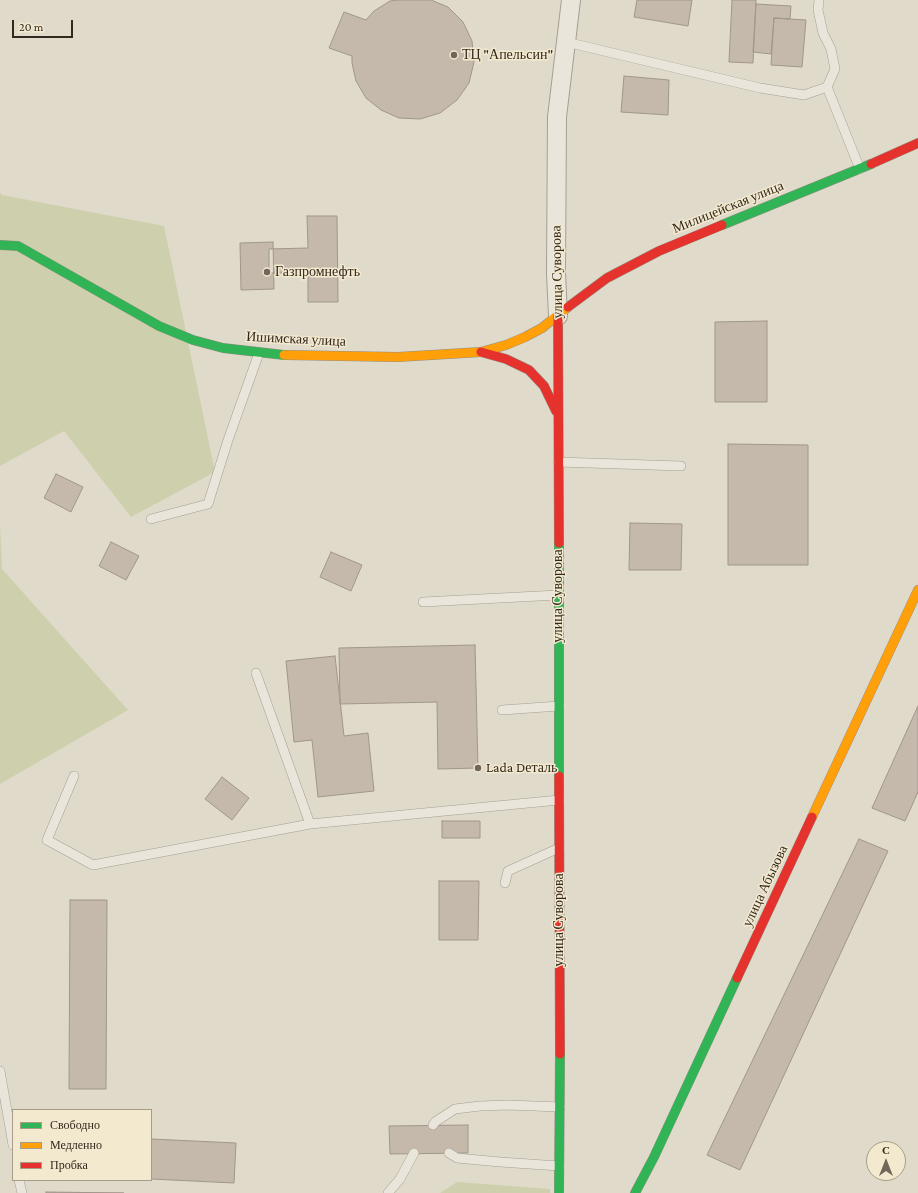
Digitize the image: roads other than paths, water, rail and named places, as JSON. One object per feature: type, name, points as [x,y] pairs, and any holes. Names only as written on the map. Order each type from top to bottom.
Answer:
[{"type":"main road","name":"Милицейская улица","points":[[558,316],[607,278],[659,251],[918,143]]},
{"type":"main road","name":"Ишимская улица","points":[[0,245],[18,246],[159,326],[193,340],[223,348],[259,353],[275,355],[398,357],[481,352],[525,338],[558,316]]},
{"type":"main road","name":"улица Суворова","points":[[558,316],[559,1193]]},
{"type":"main road","points":[[481,352],[506,359],[528,370],[544,386],[558,416]]},
{"type":"main road","name":"улица Абызова","points":[[635,1193],[657,1150],[918,590]]},
{"type":"street","name":"улица Суворова","points":[[558,316],[556,273],[557,117],[571,0]]},
{"type":"lane","points":[[819,0],[818,10],[823,33],[831,49],[835,69],[827,88],[860,168]]},
{"type":"lane","points":[[566,42],[760,88],[804,95],[827,88]]},
{"type":"lane","points":[[151,519],[208,504],[228,440],[259,353]]},
{"type":"lane","points":[[558,462],[681,466]]},
{"type":"lane","points":[[423,602],[558,595]]},
{"type":"lane","points":[[256,673],[310,824]]},
{"type":"lane","points":[[502,710],[558,706]]},
{"type":"lane","points":[[74,776],[47,840],[93,865],[310,824],[559,800]]},
{"type":"lane","points":[[505,883],[508,871],[559,848]]},
{"type":"lane","points":[[0,1071],[12,1139]]},
{"type":"lane","points":[[433,1125],[435,1122],[455,1109],[508,1105],[560,1107]]},
{"type":"lane","points":[[388,1193],[400,1179],[414,1153]]},
{"type":"lane","points":[[450,1153],[457,1158],[559,1166]]},
{"type":"lane","points":[[19,1181],[22,1193]]},
{"type":"place","name":"ТЦ \"Апельсин\"","points":[[454,55]]},
{"type":"place","name":"Газпромнефть","points":[[267,272]]},
{"type":"place","name":"Lada Dеталь","points":[[478,768]]}]
